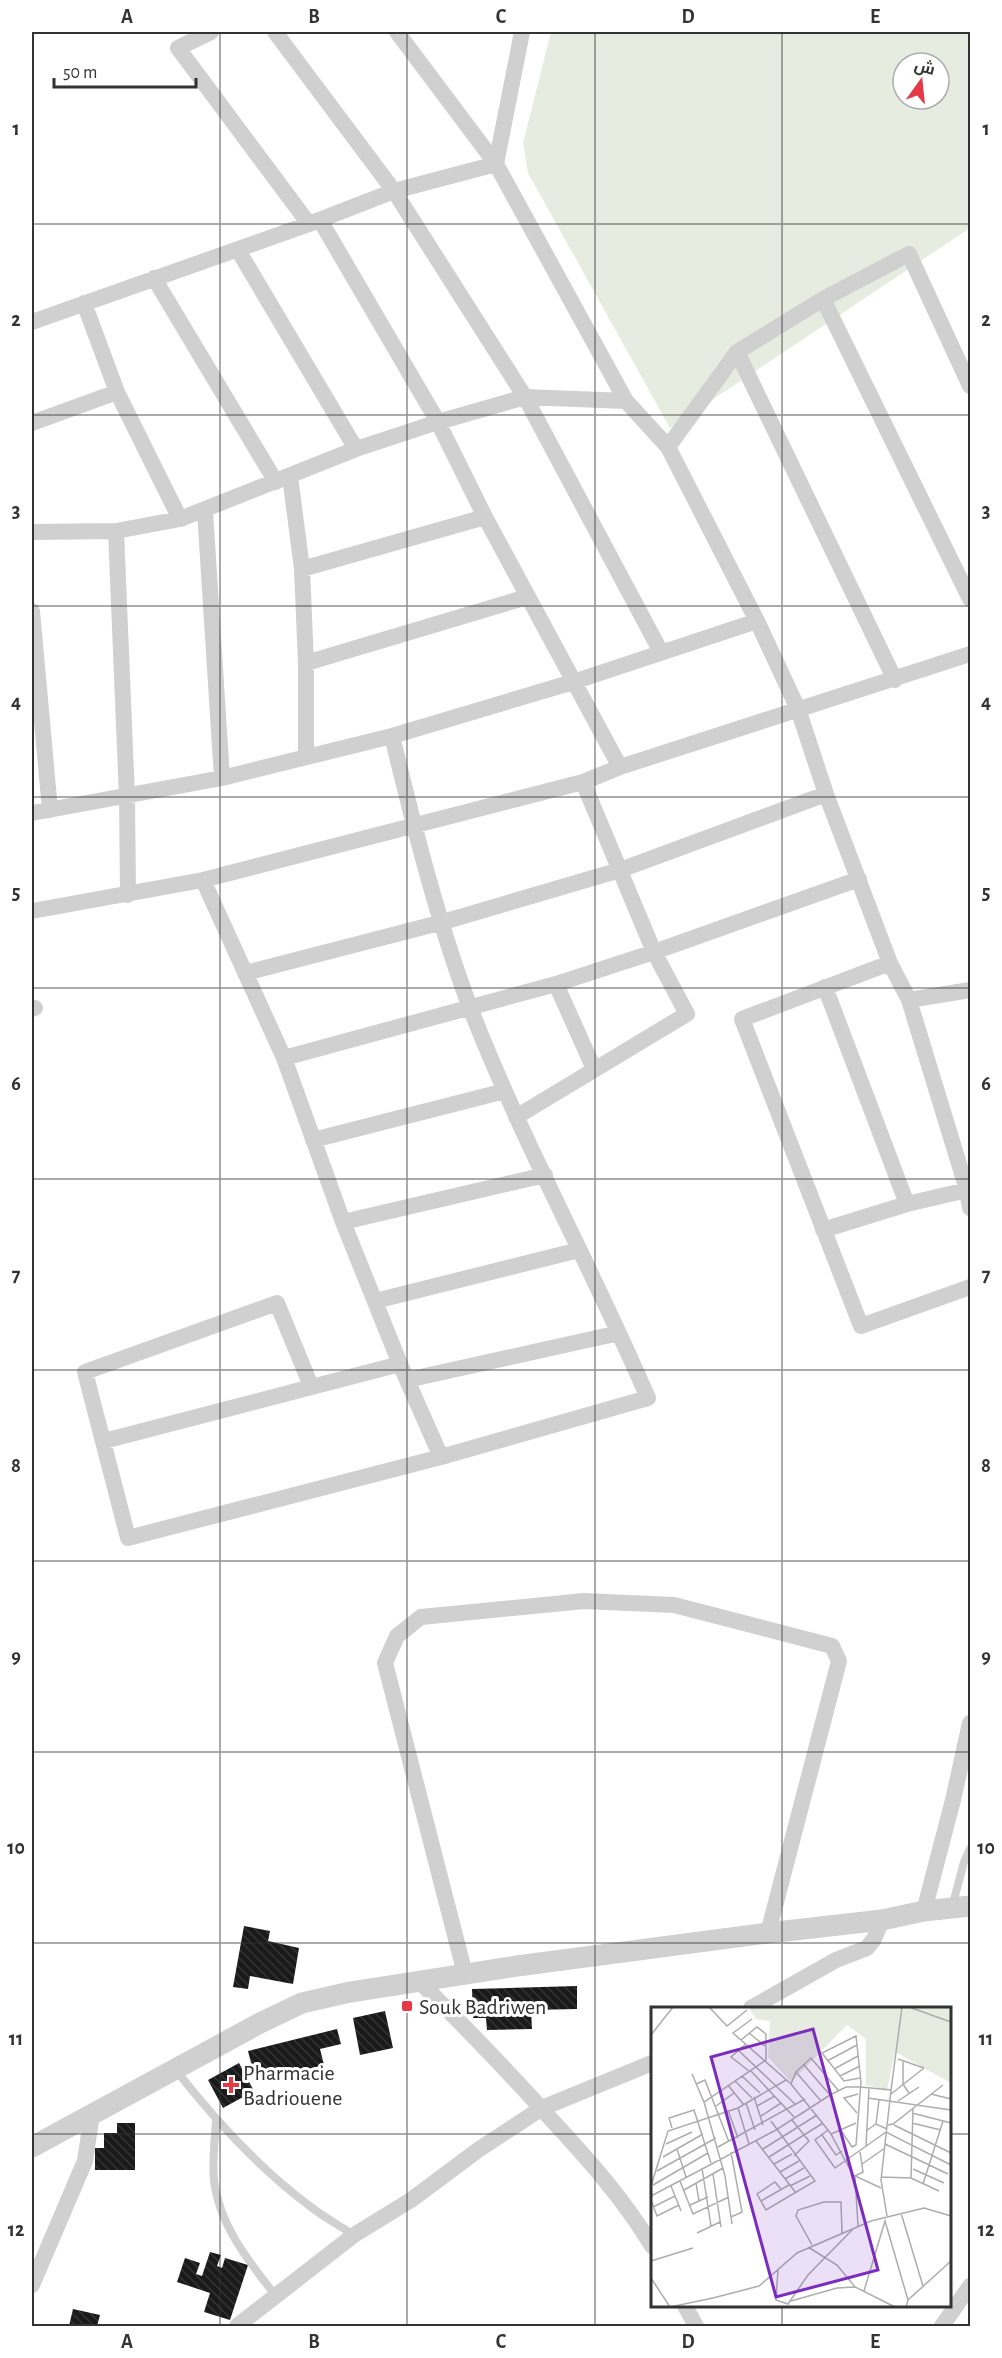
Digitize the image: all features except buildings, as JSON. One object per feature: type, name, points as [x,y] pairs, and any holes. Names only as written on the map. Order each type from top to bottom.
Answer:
[{"type":"street","points":[[211,32],[178,48],[315,222],[438,422],[527,597],[620,767]]},
{"type":"street","points":[[275,32],[394,191],[525,397],[661,652]]},
{"type":"street","points":[[397,32],[496,164],[626,401],[668,447],[757,621],[798,709],[826,795],[890,963],[909,1000],[967,1190],[970,1208]]},
{"type":"street","points":[[496,164],[522,32]]},
{"type":"street","points":[[32,322],[238,250],[394,191],[496,164]]},
{"type":"street","points":[[238,250],[356,449]]},
{"type":"street","points":[[668,447],[737,352],[823,299],[909,254],[970,386]]},
{"type":"street","points":[[154,278],[283,479],[302,569],[306,663],[306,756]]},
{"type":"street","points":[[823,299],[970,599]]},
{"type":"street","points":[[84,303],[117,392],[180,519]]},
{"type":"street","points":[[737,352],[894,680]]},
{"type":"street","points":[[32,423],[117,392]]},
{"type":"street","points":[[32,532],[116,531],[180,519],[205,511],[356,449],[525,397],[626,401]]},
{"type":"street","points":[[205,511],[222,778]]},
{"type":"street","points":[[302,569],[485,517]]},
{"type":"street","points":[[116,531],[127,797],[128,894]]},
{"type":"street","points":[[306,663],[527,597]]},
{"type":"street","points":[[32,611],[50,810]]},
{"type":"street","points":[[32,813],[222,778],[392,736],[573,682],[757,621]]},
{"type":"street","points":[[32,911],[203,880],[583,782],[620,767],[970,654]]},
{"type":"street","points":[[311,1386],[277,1303],[85,1372],[128,1538],[441,1457],[648,1398],[620,1333],[516,1117],[471,1008],[414,827],[392,736]]},
{"type":"street","points":[[516,1117],[687,1014],[654,952],[583,782]]},
{"type":"street","points":[[245,973],[443,922],[620,870],[826,795]]},
{"type":"street","points":[[284,1058],[556,984],[654,952],[859,879]]},
{"type":"street","points":[[203,880],[284,1058],[343,1222],[400,1364],[441,1457]]},
{"type":"street","points":[[890,963],[742,1019],[861,1326],[970,1287]]},
{"type":"street","points":[[556,984],[594,1069]]},
{"type":"street","points":[[825,987],[907,1204]]},
{"type":"street","points":[[909,1000],[970,990]]},
{"type":"street","points":[[313,1140],[505,1091]]},
{"type":"street","points":[[343,1222],[545,1175]]},
{"type":"street","points":[[823,1230],[907,1204],[967,1190]]},
{"type":"street","points":[[375,1301],[579,1250]]},
{"type":"street","points":[[407,1380],[620,1333]]},
{"type":"street","points":[[104,1441],[400,1364]]},
{"type":"street","points":[[465,1974],[385,1663],[397,1636],[421,1617],[584,1601],[674,1605],[831,1646],[839,1661],[768,1933]]},
{"type":"street","points":[[924,1911],[970,1723]]},
{"type":"street","points":[[32,2147],[260,2023],[302,2003],[350,1992],[465,1974],[882,1920],[961,1906]]},
{"type":"street","points":[[753,2007],[836,1960],[867,1948],[874,1939],[882,1920]]},
{"type":"street","points":[[419,1981],[542,2108],[594,2166],[636,2219],[651,2244]]},
{"type":"street","points":[[237,2326],[354,2235],[411,2200],[478,2150],[542,2108],[651,2063]]},
{"type":"street","points":[[32,2285],[85,2161],[92,2114]]},
{"type":"street","points":[[942,2326],[970,2286]]},
{"type":"street","points":[[686,2307],[696,2326]]},
{"type":"lane","points":[[961,1906],[964,1862],[970,1849]]},
{"type":"lane","points":[[175,2069],[216,2120],[299,2198],[354,2235]]},
{"type":"lane","points":[[216,2120],[213,2178],[219,2209],[240,2247],[276,2296]]},
{"type":"shaded area","points":[[551,32],[970,32],[970,228],[670,428],[528,173],[523,143]]},
{"type":"place","name":"Souk Badriwen","points":[[407,2006]]},
{"type":"place","name":"Pharmacie Badriouene","points":[[231,2085]]}]
